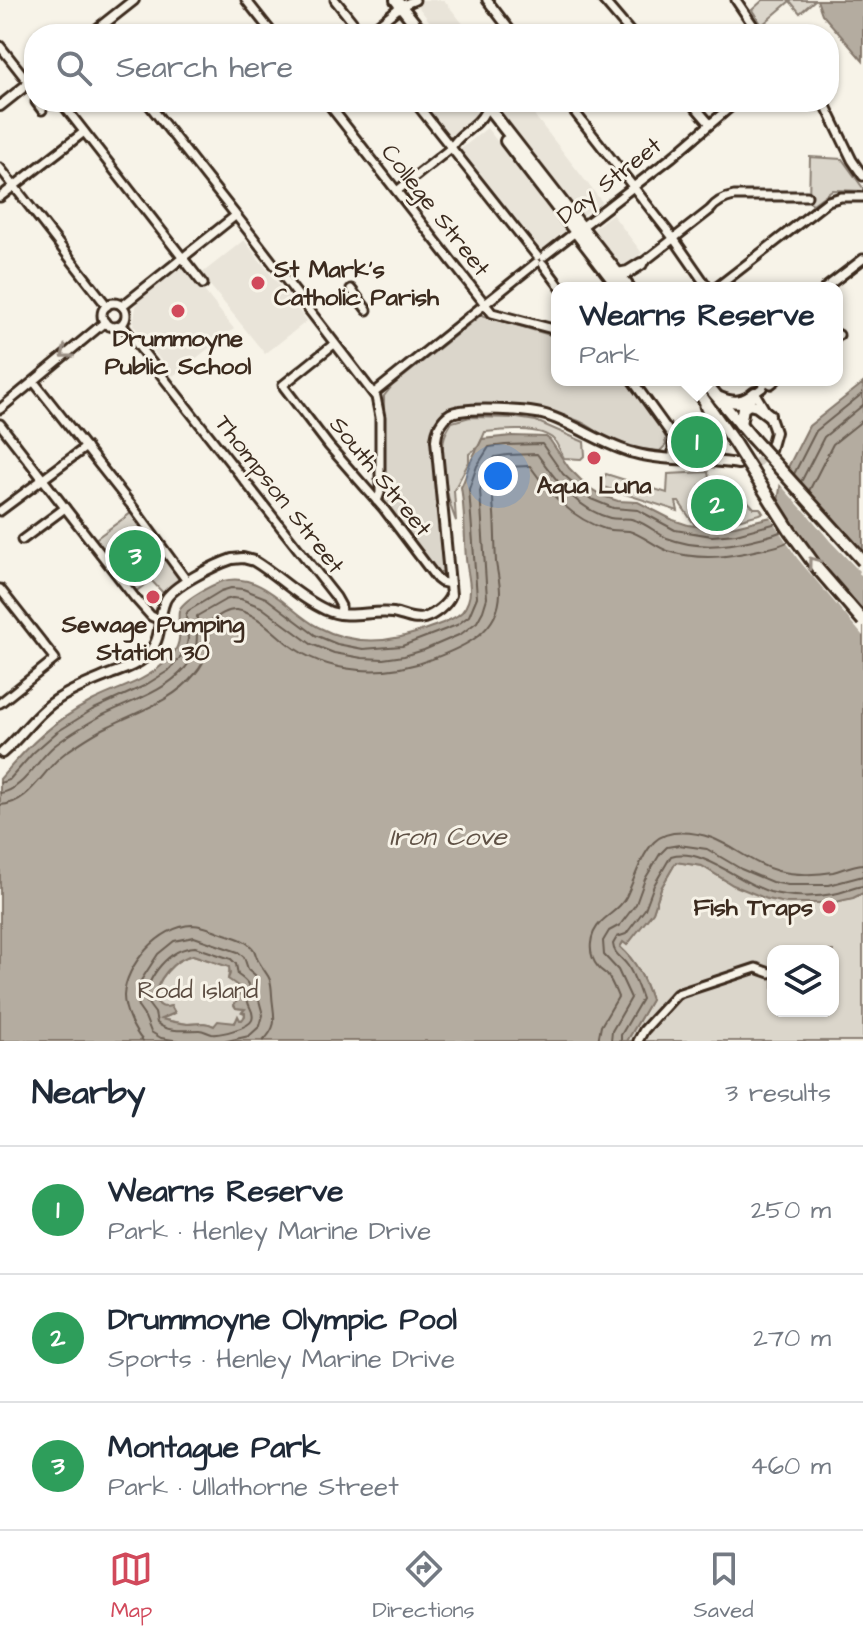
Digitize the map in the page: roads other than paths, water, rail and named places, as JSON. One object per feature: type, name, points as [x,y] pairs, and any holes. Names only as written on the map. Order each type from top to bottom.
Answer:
[{"type":"highway","points":[[404,2],[417,24]]},
{"type":"highway","points":[[404,2],[422,24]]},
{"type":"highway","points":[[488,112],[615,282]]},
{"type":"highway","points":[[617,282],[641,264]]},
{"type":"highway","points":[[694,386],[790,531],[863,621]]},
{"type":"highway","points":[[708,386],[863,561]]},
{"type":"highway","points":[[715,395],[734,403],[758,398]]},
{"type":"highway","points":[[740,424],[743,408],[749,404],[769,415]]},
{"type":"main road","points":[[104,24],[134,0]]},
{"type":"main road","points":[[0,106],[24,89]]},
{"type":"main road","points":[[1,754],[13,736],[59,698],[139,662],[155,643],[168,595],[177,586],[227,560],[249,559],[318,606],[340,614],[373,612],[423,618],[448,602],[451,595],[436,440],[440,425],[447,416],[461,411],[544,414],[631,452],[738,464]]},
{"type":"main road","points":[[769,415],[775,432],[770,450]]},
{"type":"street","points":[[246,0],[265,24]]},
{"type":"street","points":[[335,0],[355,24]]},
{"type":"street","points":[[487,0],[505,24]]},
{"type":"street","points":[[603,0],[623,24]]},
{"type":"street","points":[[736,0],[752,24]]},
{"type":"street","points":[[377,24],[404,2]]},
{"type":"street","points":[[0,46],[24,77]]},
{"type":"street","points":[[69,112],[203,284]]},
{"type":"street","points":[[155,112],[378,400],[380,493],[377,501]]},
{"type":"street","name":"College Street","points":[[335,112],[484,304]]},
{"type":"street","points":[[423,112],[556,282]]},
{"type":"street","points":[[397,191],[451,148],[453,142],[481,119],[483,112]]},
{"type":"street","points":[[575,112],[704,282]]},
{"type":"street","points":[[700,112],[710,124]]},
{"type":"street","name":"Day Street","points":[[374,393],[724,112]]},
{"type":"street","points":[[829,112],[863,176]]},
{"type":"street","points":[[0,197],[84,132]]},
{"type":"street","points":[[0,168],[107,306]]},
{"type":"street","points":[[641,264],[724,199],[734,196],[807,196]]},
{"type":"street","points":[[724,282],[828,201],[841,197],[863,197]]},
{"type":"street","points":[[122,306],[235,216]]},
{"type":"street","points":[[833,282],[863,259]]},
{"type":"street","points":[[351,289],[367,310]]},
{"type":"street","points":[[115,303],[122,306],[127,316],[122,325],[111,327],[103,324],[102,316],[107,306],[115,303]]},
{"type":"street","points":[[484,304],[492,313],[551,328]]},
{"type":"street","points":[[0,409],[103,324]]},
{"type":"street","name":"Thompson Street","points":[[122,325],[336,597],[341,606],[340,614]]},
{"type":"street","name":"South Street","points":[[334,344],[284,386],[437,579],[450,584]]},
{"type":"street","points":[[34,382],[187,581]]},
{"type":"street","points":[[636,386],[670,431],[673,458]]},
{"type":"street","points":[[764,386],[758,398],[769,415]]},
{"type":"street","points":[[702,402],[711,422]]},
{"type":"street","points":[[0,424],[135,598],[151,616],[162,621]]},
{"type":"street","points":[[0,511],[86,447]]},
{"type":"street","points":[[22,540],[65,508]]},
{"type":"street","points":[[0,589],[55,659],[0,703]]},
{"type":"street","points":[[638,1041],[644,1030],[677,994],[756,968],[767,972]]},
{"type":"water","points":[[817,0],[863,0],[863,61],[839,33],[839,24],[831,24],[822,14]]},
{"type":"water","name":"Iron Cove","points":[[863,383],[863,893],[832,903],[786,903],[733,885],[702,866],[676,862],[661,888],[653,912],[627,945],[623,942],[620,947],[639,971],[651,1000],[627,1041],[0,1041],[0,779],[31,745],[65,717],[146,677],[166,661],[178,645],[179,611],[191,598],[223,581],[237,579],[263,587],[307,620],[332,633],[359,640],[402,637],[455,617],[468,601],[470,586],[461,487],[482,439],[546,437],[569,468],[588,487],[603,496],[638,502],[673,520],[711,528],[771,517],[777,509],[781,481],[809,426]],"holes":[[[193,955],[229,967],[228,979],[242,989],[234,1005],[245,1009],[242,1020],[238,1016],[235,1023],[218,1021],[214,1026],[161,1019],[175,1013],[171,1006],[162,1006],[155,1000],[158,985],[179,961]]]},
{"type":"tunnel","points":[[743,464],[758,462],[769,452]]},
{"type":"place","name":"St Mark's Catholic Parish","points":[[258,283]]},
{"type":"place","name":"Drummoyne Public School","points":[[178,311]]},
{"type":"place","name":"Wearns Reserve","points":[[697,442]]},
{"type":"place","name":"Aqua Luna","points":[[594,458]]},
{"type":"place","name":"Drummoyne Olympic Pool","points":[[717,505]]},
{"type":"place","name":"Montague Park","points":[[135,556]]},
{"type":"place","name":"Sewage Pumping Station 30","points":[[153,597]]},
{"type":"place","name":"Fish Traps","points":[[829,907]]},
{"type":"park label","name":"Rodd Island","points":[[198,990]]}]
